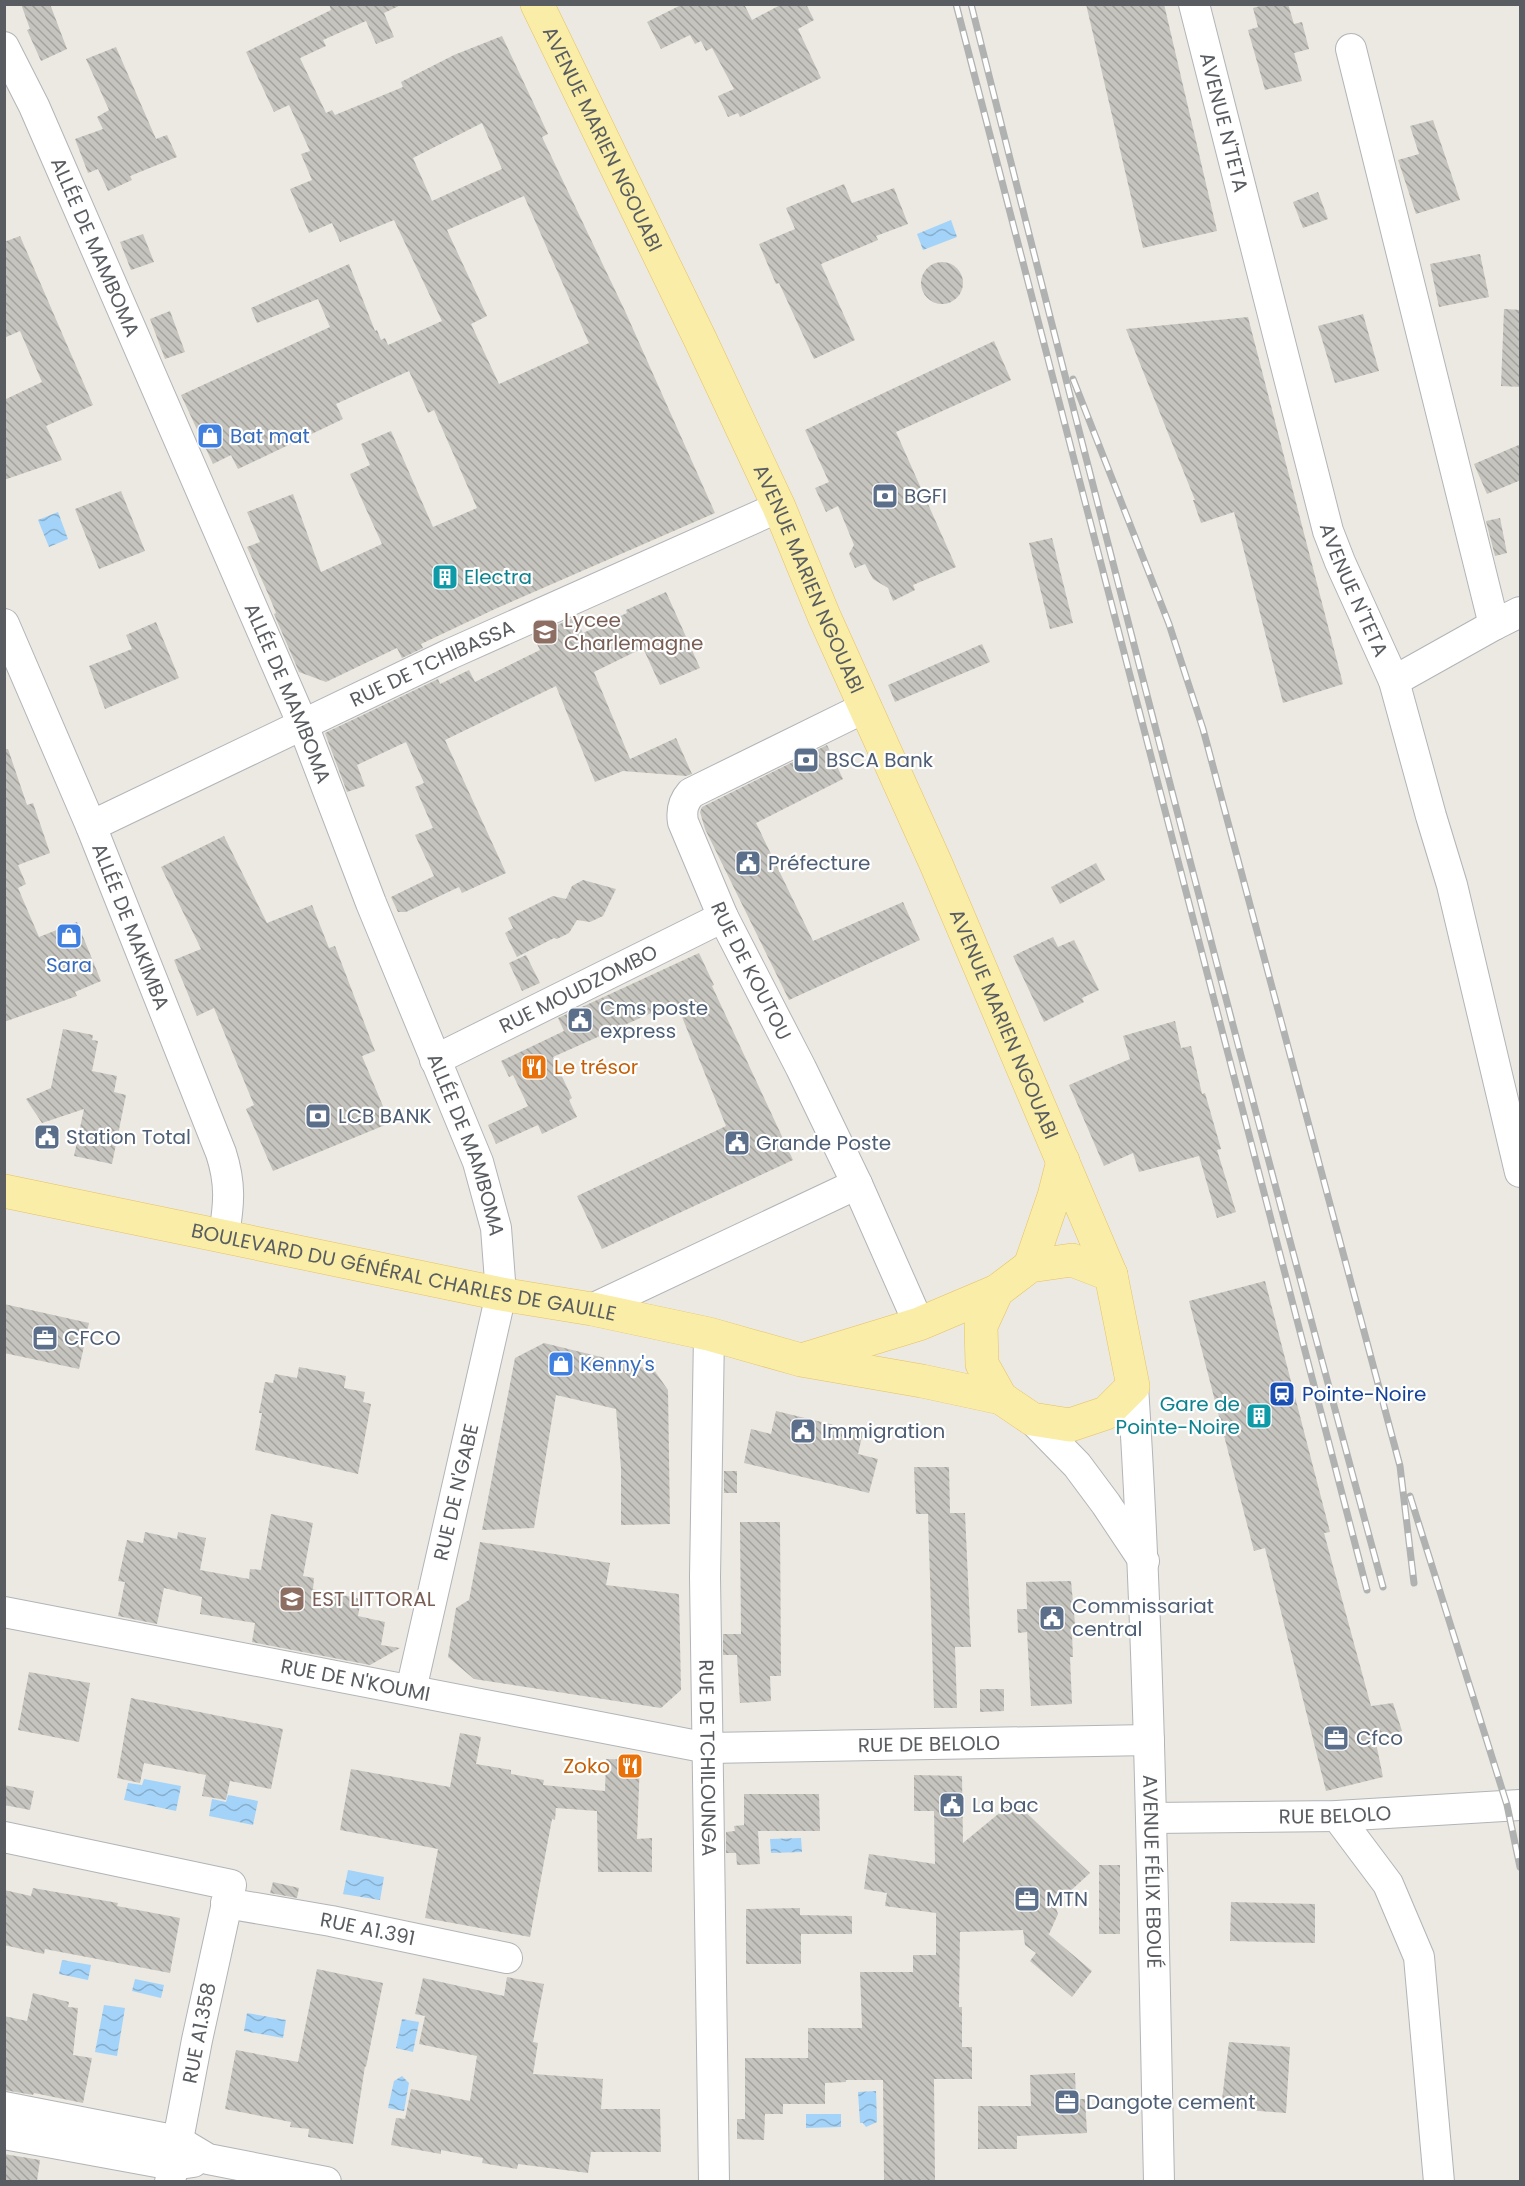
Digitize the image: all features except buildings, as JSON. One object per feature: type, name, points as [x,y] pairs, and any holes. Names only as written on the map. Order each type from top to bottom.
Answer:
[{"type":"main road","name":"AVENUE MARIEN NGOUABI","points":[[537,4],[779,507],[824,616],[945,882],[1111,1275]]},
{"type":"main road","name":"AVENUE MARIEN NGOUABI","points":[[1030,1266],[1054,1196],[1063,1161]]},
{"type":"main road","name":"BOULEVARD DU GÉNÉRAL CHARLES DE GAULLE","points":[[4,1191],[501,1294],[592,1309],[709,1334],[801,1360],[922,1381],[1001,1398]]},
{"type":"main road","points":[[801,1360],[919,1324],[997,1291],[1030,1266],[1072,1260],[1111,1275],[1133,1386],[1106,1413],[1070,1425],[1032,1419],[1001,1398],[982,1364],[981,1326],[997,1291]]},
{"type":"street","name":"AVENUE N'TETA","points":[[1194,4],[1329,531],[1340,561],[1394,681],[1452,885],[1521,1172]]},
{"type":"street","name":"ALLÉE DE MAMBOMA","points":[[4,47],[34,106],[303,725],[371,903],[477,1162],[496,1228],[501,1294]]},
{"type":"street","points":[[1351,49],[1494,625]]},
{"type":"street","points":[[4,92],[34,106]]},
{"type":"street","name":"RUE DE TCHIBASSA","points":[[91,826],[580,595],[779,507]]},
{"type":"street","points":[[1394,681],[1521,612]]},
{"type":"street","name":"ALLÉE DE MAKIMBA","points":[[4,624],[91,826],[225,1163],[230,1196],[224,1235]]},
{"type":"street","name":"RUE DE KOUTOU","points":[[866,707],[691,793],[684,801],[681,813],[723,917],[801,1068],[857,1184],[919,1324]]},
{"type":"street","name":"RUE MOUDZOMBO","points":[[435,1060],[723,917]]},
{"type":"street","points":[[592,1309],[857,1184]]},
{"type":"street","name":"RUE DE N'GABE","points":[[411,1690],[501,1294]]},
{"type":"street","name":"RUE DE TCHILOUNGA","points":[[709,1334],[705,1577],[714,2181]]},
{"type":"street","name":"AVENUE FÉLIX EBOUÉ","points":[[1133,1386],[1143,1561],[1149,1740],[1159,2181]]},
{"type":"street","points":[[1032,1419],[1077,1465],[1107,1504],[1143,1561]]},
{"type":"street","name":"RUE DE N'KOUMI","points":[[4,1612],[708,1748]]},
{"type":"street","name":"RUE DE BELOLO","points":[[708,1748],[1149,1740]]},
{"type":"street","name":"RUE BELOLO","points":[[1151,1818],[1337,1816],[1521,1805]]},
{"type":"street","points":[[1337,1816],[1388,1884],[1419,1957],[1439,2181]]},
{"type":"street","name":"RUE A1.391","points":[[4,1837],[331,1921],[507,1958]]},
{"type":"street","name":"RUE A1.358","points":[[174,2162],[229,1894]]},
{"type":"street","points":[[4,2107],[174,2162]]},
{"type":"street","points":[[4,2134],[174,2162],[208,2159],[326,2181]]},
{"type":"water","points":[[951,220],[957,237],[923,250],[917,234]]},
{"type":"water","points":[[58,512],[68,539],[49,547],[38,520]]},
{"type":"water","points":[[144,1779],[181,1786],[176,1811],[124,1800],[128,1783],[142,1785]]},
{"type":"water","points":[[228,1795],[258,1801],[253,1825],[209,1816],[212,1799],[226,1802]]},
{"type":"water","points":[[801,1838],[802,1852],[771,1853],[770,1839]]},
{"type":"water","points":[[348,1870],[384,1877],[380,1900],[343,1894]]},
{"type":"water","points":[[62,1960],[91,1965],[88,1980],[59,1974]]},
{"type":"water","points":[[135,1979],[164,1985],[161,1998],[132,1991]]},
{"type":"water","points":[[104,2005],[125,2008],[117,2056],[95,2052]]},
{"type":"water","points":[[247,2013],[286,2020],[283,2038],[244,2031]]},
{"type":"water","points":[[402,2019],[419,2022],[413,2052],[396,2048]]},
{"type":"water","points":[[402,2076],[409,2083],[404,2111],[388,2108],[394,2081]]},
{"type":"water","points":[[876,2091],[877,2122],[866,2127],[860,2123],[858,2092]]},
{"type":"water","points":[[806,2114],[841,2114],[841,2127],[806,2128]]},
{"type":"railway","points":[[956,4],[1367,1590]]},
{"type":"railway","points":[[971,4],[1173,797],[1383,1587]]},
{"type":"railway","points":[[1073,379],[1169,624],[1203,729],[1400,1466],[1414,1583]]},
{"type":"railway","points":[[1410,1496],[1507,1805],[1520,1867]]},
{"type":"place","name":"Bat mat","points":[[210,436]]},
{"type":"place","name":"BGFI","points":[[885,496]]},
{"type":"place","name":"Electra","points":[[445,577]]},
{"type":"place","name":"Lycee Charlemagne","points":[[545,632]]},
{"type":"place","name":"BSCA Bank","points":[[806,760]]},
{"type":"place","name":"Préfecture","points":[[748,863]]},
{"type":"place","name":"Sara","points":[[69,936]]},
{"type":"place","name":"Cms poste express","points":[[580,1020]]},
{"type":"place","name":"Le trésor","points":[[534,1067]]},
{"type":"place","name":"LCB BANK","points":[[318,1116]]},
{"type":"place","name":"Station Total","points":[[47,1137]]},
{"type":"place","name":"Grande Poste","points":[[737,1143]]},
{"type":"place","name":"CFCO","points":[[45,1338]]},
{"type":"place","name":"Kenny's","points":[[561,1364]]},
{"type":"place","name":"Pointe-Noire","points":[[1282,1394]]},
{"type":"place","name":"Gare de Pointe-Noire","points":[[1259,1416]]},
{"type":"place","name":"Immigration","points":[[803,1431]]},
{"type":"place","name":"EST LITTORAL","points":[[292,1599]]},
{"type":"place","name":"Commissariat central","points":[[1052,1618]]},
{"type":"place","name":"Cfco","points":[[1336,1738]]},
{"type":"place","name":"Zoko","points":[[630,1766]]},
{"type":"place","name":"La bac","points":[[952,1805]]},
{"type":"place","name":"MTN","points":[[1027,1899]]},
{"type":"place","name":"Dangote cement","points":[[1067,2102]]}]
